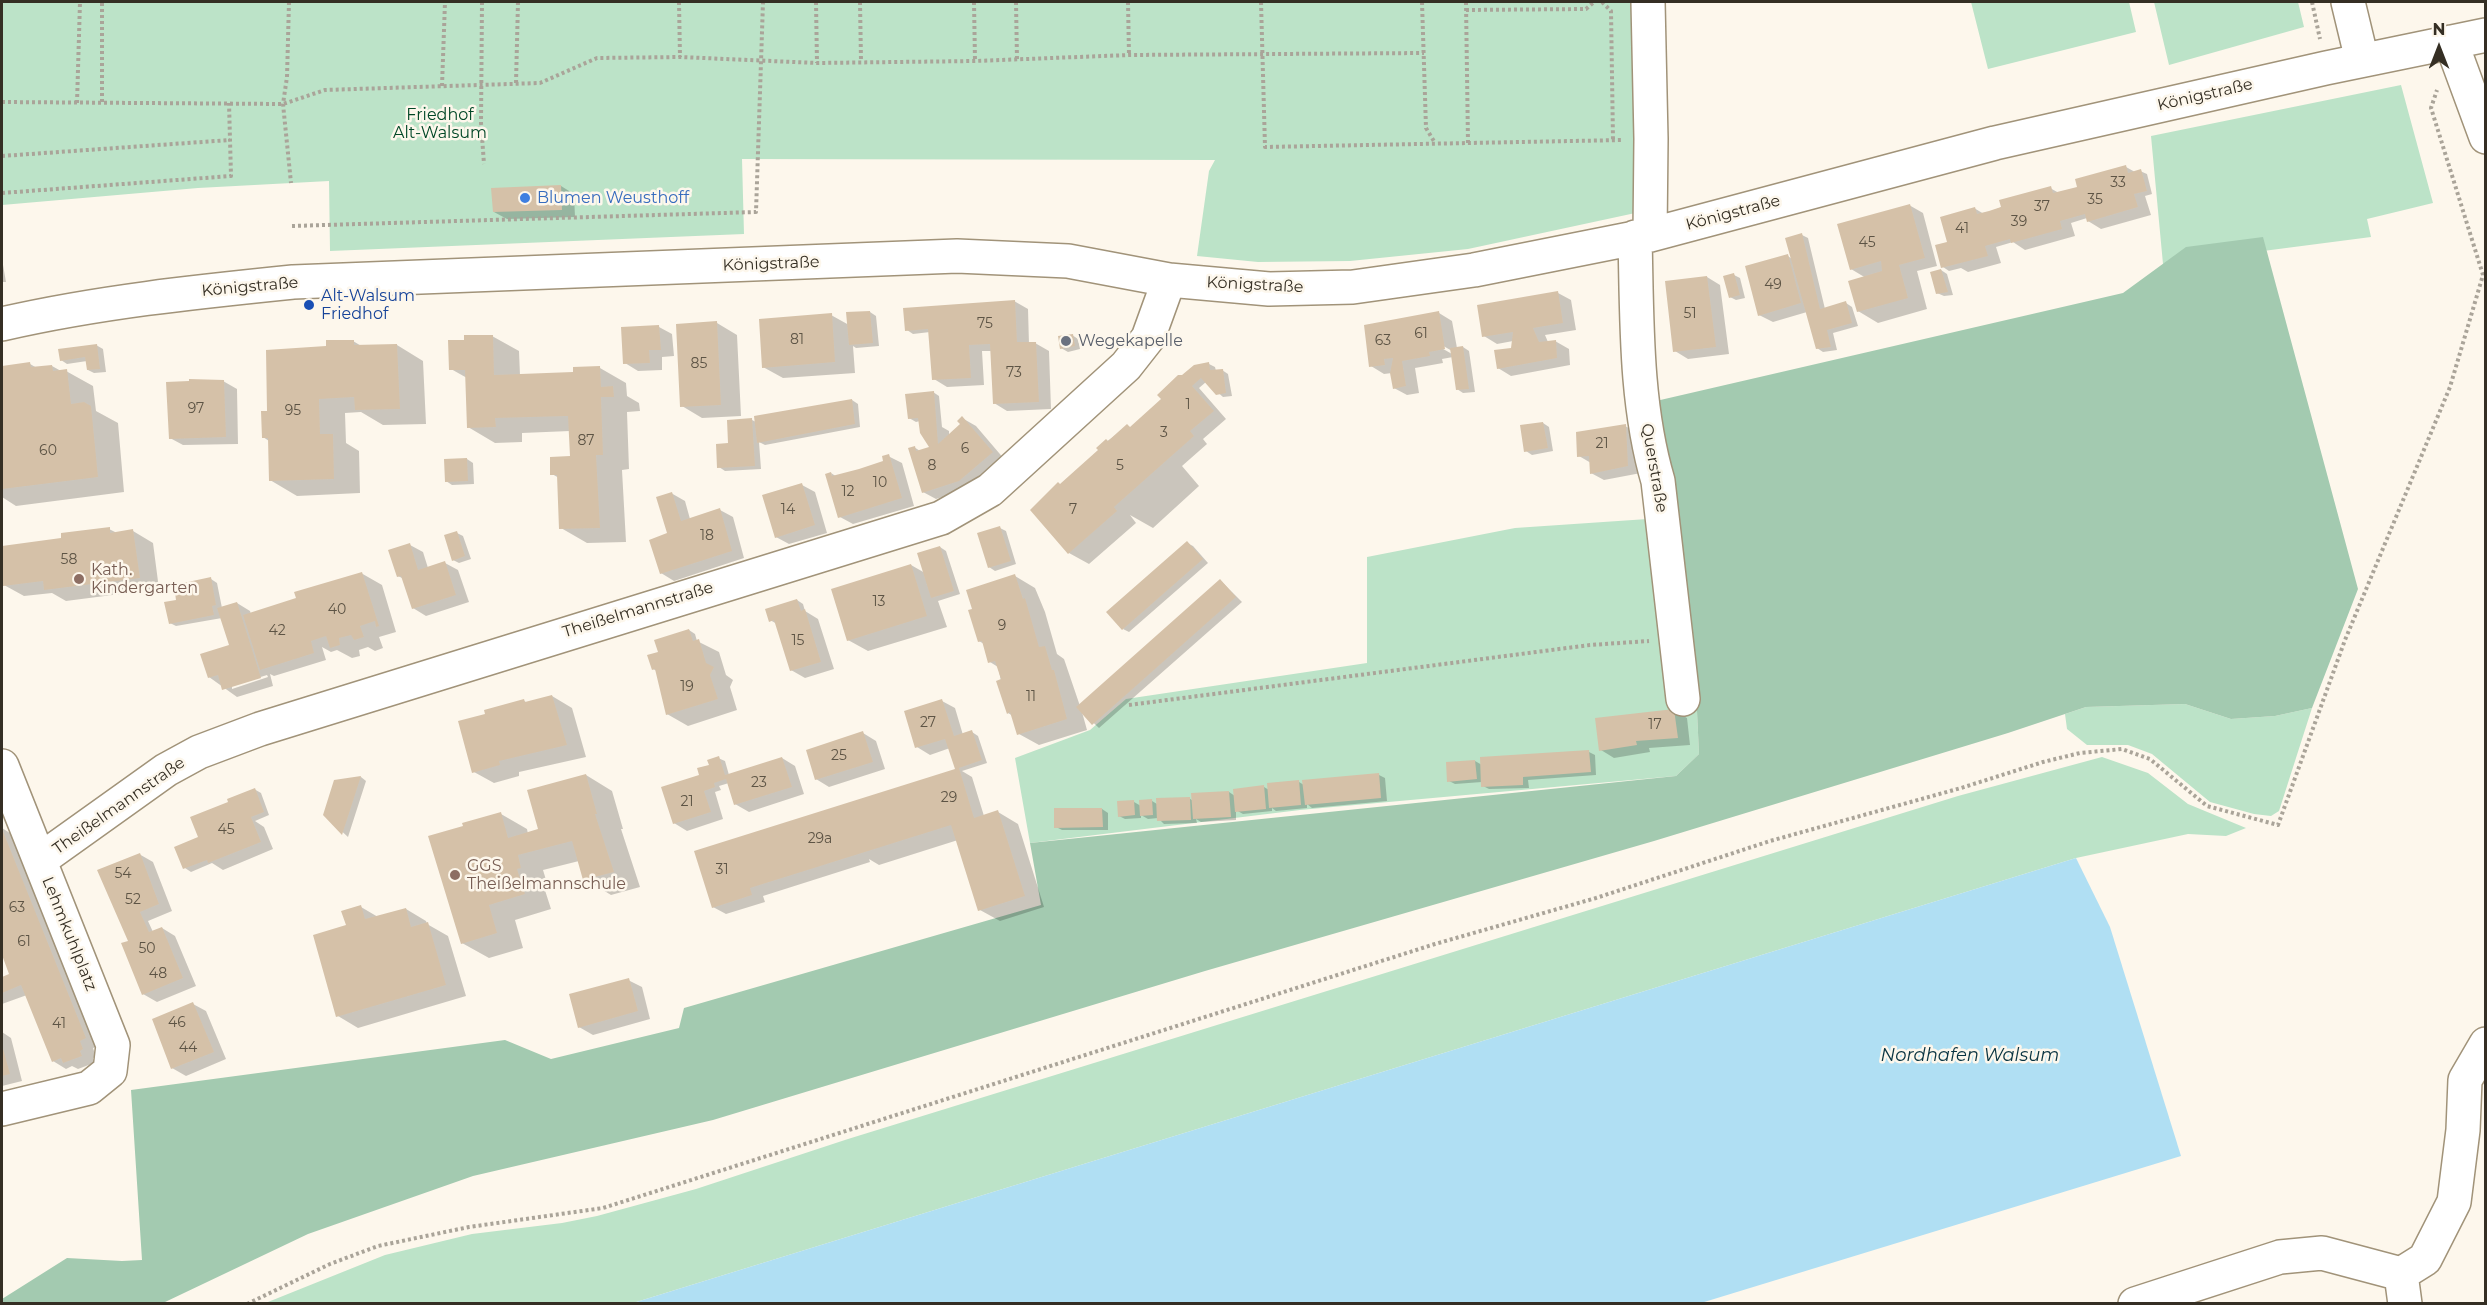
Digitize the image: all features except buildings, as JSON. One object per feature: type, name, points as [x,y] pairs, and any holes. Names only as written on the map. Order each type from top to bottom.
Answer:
[{"type":"street","name":"Querstraße","points":[[1648,2],[1651,139],[1642,236],[1637,349],[1649,450],[1658,481],[1683,699]]},
{"type":"street","points":[[2348,2],[2362,60]]},
{"type":"street","name":"Königstraße","points":[[2,324],[70,309],[200,291],[293,282],[957,256],[1068,261],[1169,280],[1269,289],[1353,287],[1474,270],[1642,236],[1995,143],[2486,34]]},
{"type":"street","points":[[2451,42],[2486,137]]},
{"type":"street","name":"Theißelmannstraße","points":[[40,860],[166,770],[199,752],[305,715],[941,518],[990,490],[1126,366],[1148,338],[1169,280]]},
{"type":"street","name":"Lehmkuhlplatz","points":[[2,766],[113,1045],[110,1071],[89,1088],[2,1109]]},
{"type":"street","points":[[2135,1304],[2280,1257],[2322,1253],[2403,1289],[2426,1259],[2454,1202],[2463,1130],[2465,1080],[2486,1044]]},
{"type":"path","points":[[77,104],[80,2]]},
{"type":"path","points":[[102,2],[102,102]]},
{"type":"path","points":[[289,2],[287,77],[283,104],[291,183]]},
{"type":"path","points":[[442,86],[445,2]]},
{"type":"path","points":[[482,2],[481,84],[484,164]]},
{"type":"path","points":[[516,83],[518,2]]},
{"type":"path","points":[[680,2],[680,57]]},
{"type":"path","points":[[292,226],[756,212],[764,2]]},
{"type":"path","points":[[816,2],[817,63]]},
{"type":"path","points":[[860,2],[861,61]]},
{"type":"path","points":[[974,2],[975,61]]},
{"type":"path","points":[[1016,2],[1017,58]]},
{"type":"path","points":[[1128,2],[1130,55]]},
{"type":"path","points":[[1261,2],[1265,147],[1651,139]]},
{"type":"path","points":[[1422,2],[1426,128],[1436,143]]},
{"type":"path","points":[[1466,2],[1468,143]]},
{"type":"path","points":[[1466,10],[1586,9],[1594,2]]},
{"type":"path","points":[[1602,2],[1611,11],[1613,140]]},
{"type":"path","points":[[2312,2],[2326,68]]},
{"type":"path","points":[[2,102],[283,104],[325,90],[540,83],[597,58],[680,57],[817,63],[975,61],[1130,55],[1424,53]]},
{"type":"path","points":[[247,1304],[330,1264],[378,1246],[469,1227],[603,1208],[1435,944],[1596,898],[1770,841],[2071,755],[2122,749],[2150,759],[2207,806],[2278,825],[2345,640],[2450,387],[2483,275],[2431,108],[2438,86]]},
{"type":"path","points":[[2,193],[231,176],[229,104]]},
{"type":"path","points":[[2,156],[230,140]]},
{"type":"path","points":[[1129,705],[1590,645],[1676,639]]},
{"type":"green space","name":"Friedhof Alt-Walsum","points":[[2,2],[1639,2],[1640,212],[1468,249],[1350,261],[1258,262],[1197,256],[1209,171],[1215,160],[742,159],[744,234],[330,251],[329,181],[198,188],[2,205]]},
{"type":"green space","points":[[1971,2],[2129,2],[2136,32],[1988,69]]},
{"type":"green space","points":[[2154,2],[2298,2],[2304,27],[2169,65]]},
{"type":"green space","points":[[2401,85],[2433,203],[2367,219],[2371,237],[2163,264],[2151,136]]},
{"type":"green space","points":[[2263,237],[2358,589],[2312,708],[2275,716],[2231,719],[2185,704],[2086,707],[1654,841],[1205,971],[713,1120],[473,1176],[308,1234],[163,1303],[2,1304],[2,1299],[67,1258],[142,1260],[131,1090],[505,1040],[551,1059],[679,1028],[684,1008],[1041,905],[1030,843],[1676,776],[1699,754],[1695,669],[1656,401],[2123,293],[2186,247]]},
{"type":"green space","points":[[1677,517],[1695,669],[1699,754],[1676,776],[1300,810],[1030,843],[1015,758],[1090,730],[1126,699],[1367,663],[1367,557],[1515,528]]},
{"type":"green space","points":[[2185,704],[2231,719],[2275,716],[2312,708],[2279,811],[2271,816],[2254,814],[2210,802],[2152,754],[2128,745],[2087,745],[2067,729],[2065,714],[2086,707]]},
{"type":"green space","points":[[2102,757],[2148,773],[2188,804],[2246,828],[2226,836],[2188,834],[2076,858],[633,1303],[263,1304],[385,1255],[472,1234],[562,1223],[597,1216],[696,1189],[848,1139],[1958,796]]},
{"type":"water","name":"Nordhafen Walsum","points":[[2076,858],[2110,927],[2181,1156],[1701,1303],[633,1303]]},
{"type":"place","name":"Blumen Weusthoff","points":[[525,198]]},
{"type":"place","name":"Alt-Walsum Friedhof","points":[[309,305]]},
{"type":"place","name":"Wegekapelle","points":[[1066,341]]},
{"type":"place","name":"Kath. Kindergarten","points":[[79,579]]},
{"type":"place","name":"GGS Theißelmannschule","points":[[455,875]]}]
